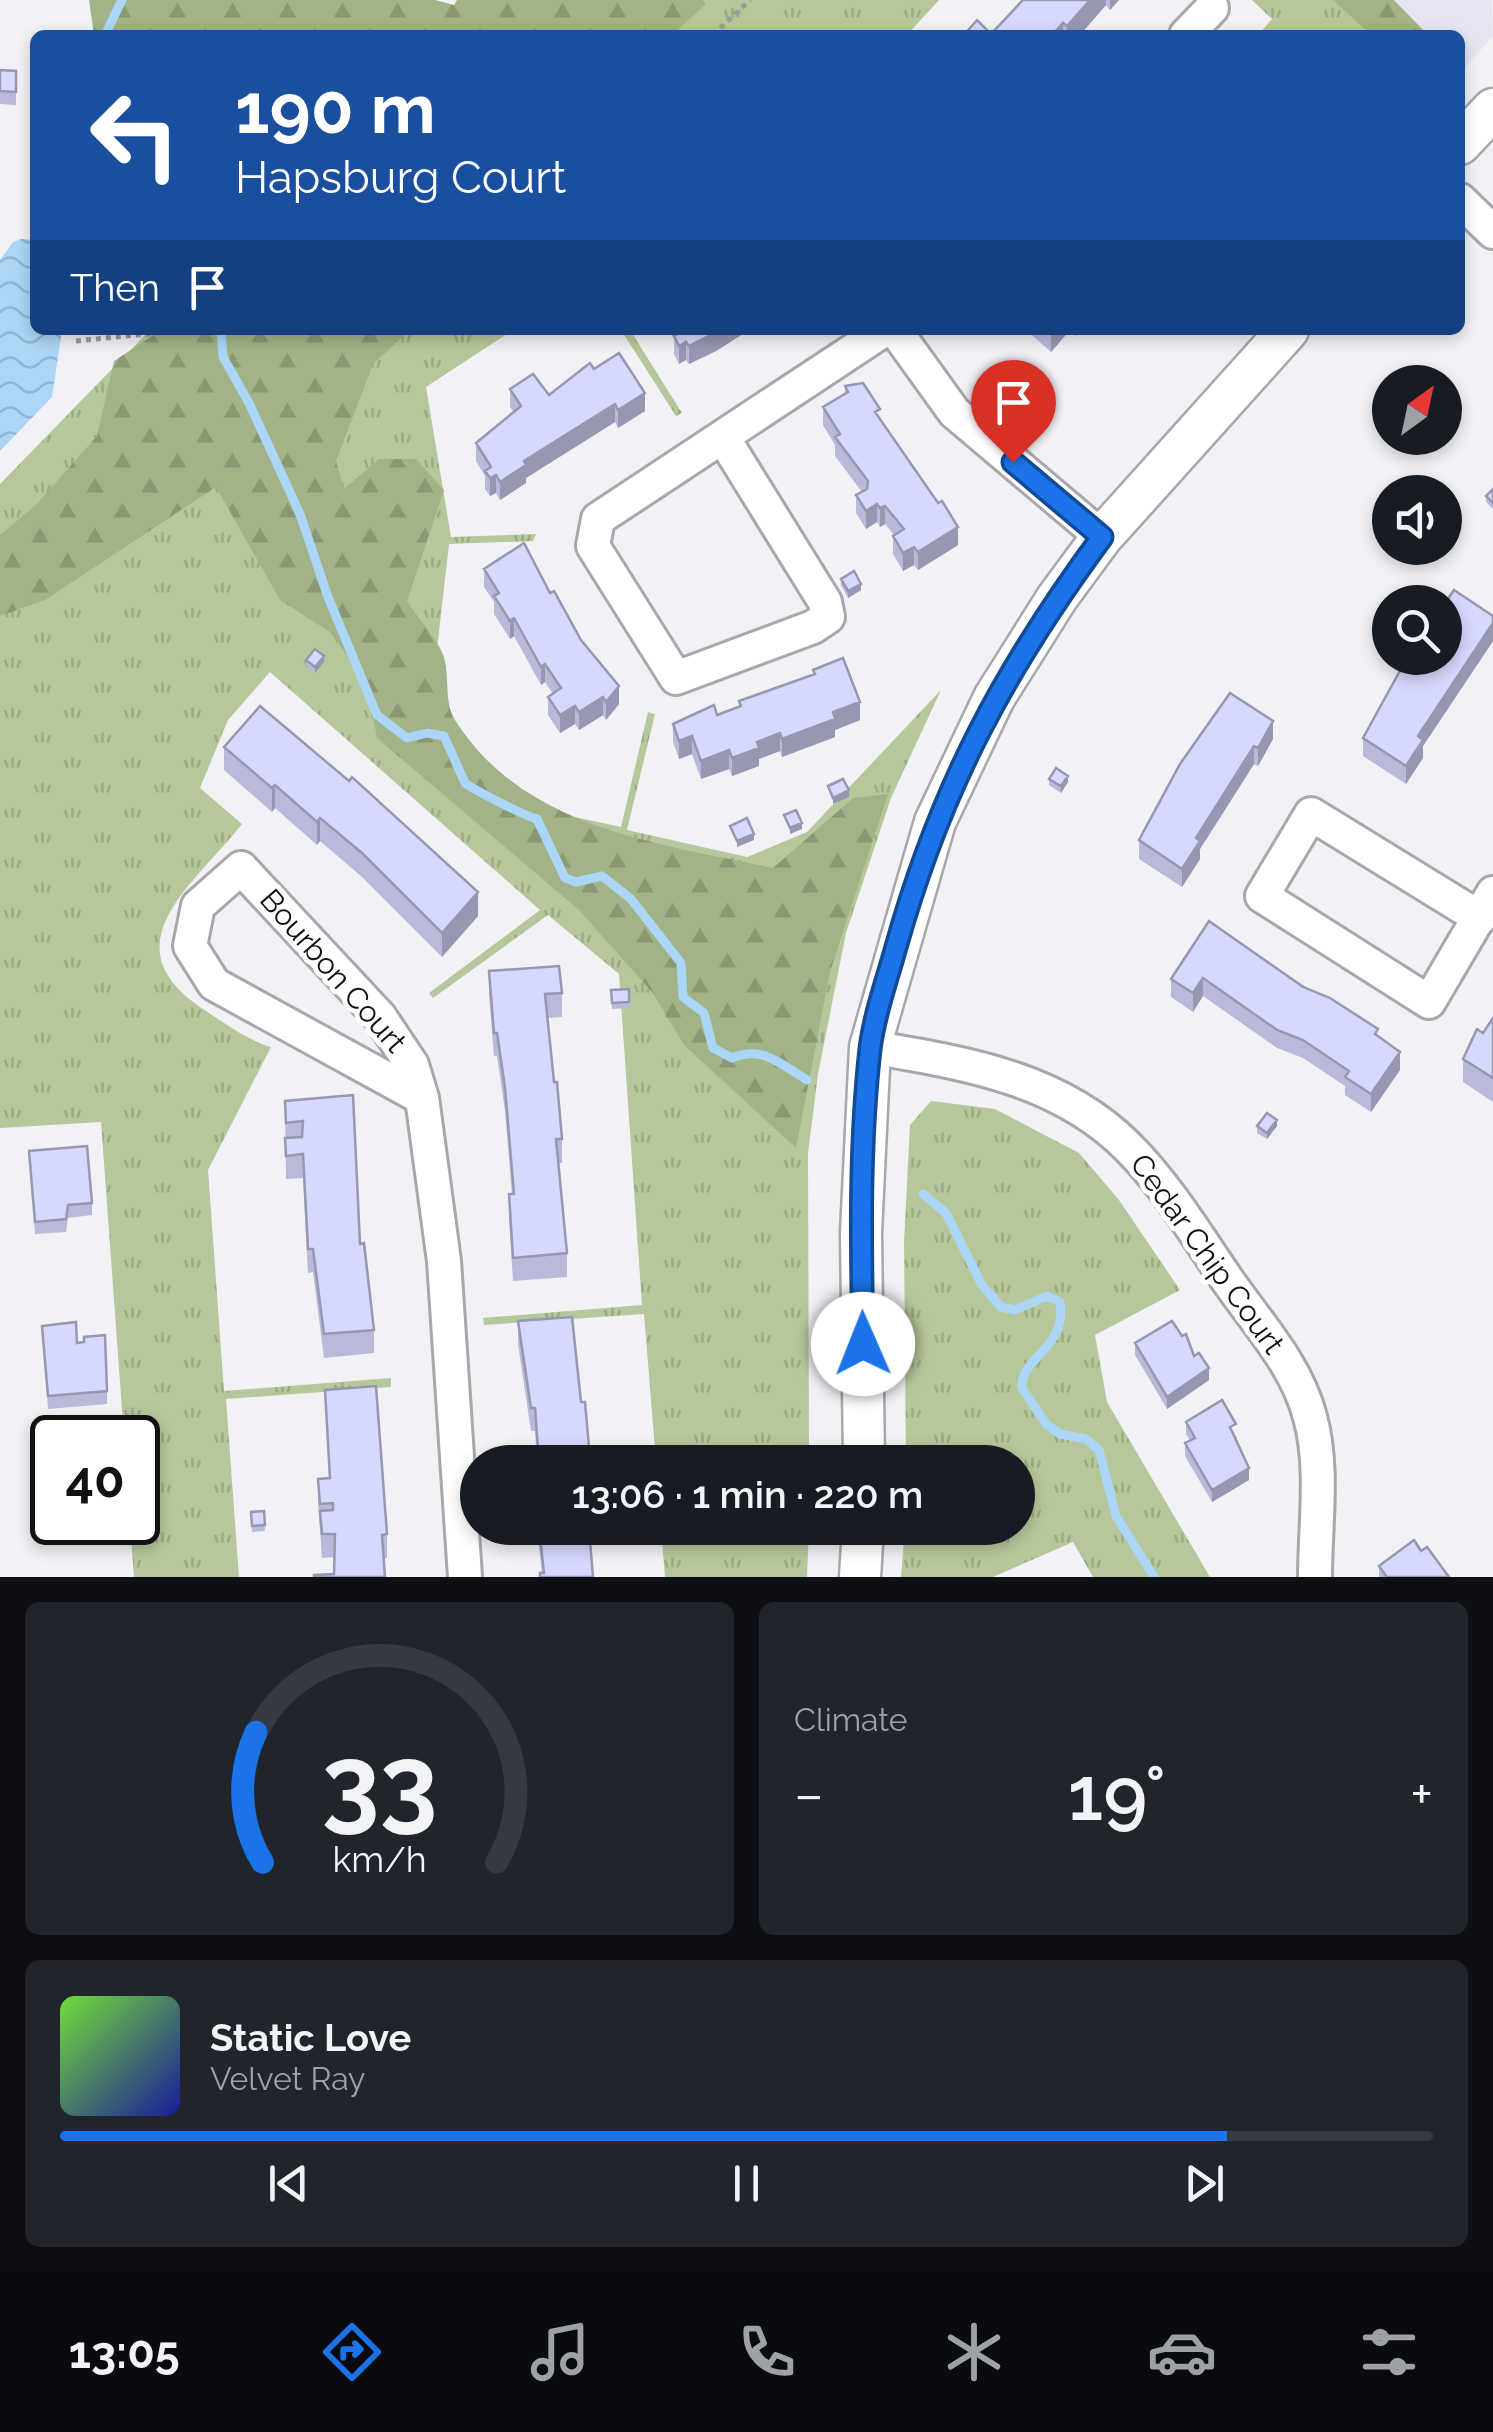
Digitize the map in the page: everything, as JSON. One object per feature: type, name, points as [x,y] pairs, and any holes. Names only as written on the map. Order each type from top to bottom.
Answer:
[{"type":"street","points":[[1191,30],[1212,8]]},
{"type":"street","points":[[1465,139],[1493,109]]},
{"type":"street","points":[[1465,205],[1493,232]]},
{"type":"street","points":[[724,439],[825,602],[828,617],[813,627],[676,678],[593,546],[598,519],[877,335]]},
{"type":"street","points":[[898,335],[954,412],[1102,537]]},
{"type":"street","points":[[864,1445],[861,1233],[870,1047],[918,869],[958,768],[1004,681],[1102,537],[1284,335]]},
{"type":"street","points":[[1311,814],[1486,906],[1430,1002],[1262,896],[1311,814]]},
{"type":"street","name":"Bourbon Court","points":[[422,1098],[214,984],[190,946],[198,906],[241,868],[380,1017],[412,1065],[422,1098],[444,1261],[465,1577]]},
{"type":"street","name":"Cedar Chip Court","points":[[870,1047],[973,1065],[1023,1080],[1067,1101],[1128,1146],[1166,1192],[1286,1362],[1304,1400],[1316,1443],[1315,1577]]},
{"type":"street","points":[[860,1577],[863,1545]]},
{"type":"path","points":[[718,30],[750,0]]},
{"type":"path","points":[[76,341],[137,335]]},
{"type":"shaded area","points":[[1351,0],[1492,0],[1493,36],[1465,67],[1465,30],[1384,30]]},
{"type":"green space","points":[[89,0],[435,0],[454,5],[457,0],[703,0],[706,4],[677,30],[93,30]]},
{"type":"green space","points":[[476,0],[939,0],[912,30],[446,30]]},
{"type":"green space","points":[[1252,0],[1351,0],[1384,30],[1262,30],[1272,19]]},
{"type":"green space","points":[[1333,0],[1394,0],[1423,30],[1366,30]]},
{"type":"green space","points":[[145,335],[505,335],[426,387],[451,537],[536,534],[533,541],[449,544],[430,711],[519,805],[621,827],[648,712],[655,714],[627,830],[747,857],[807,832],[941,690],[891,798],[846,933],[818,1074],[808,1153],[809,1445],[655,1445],[644,1314],[484,1325],[483,1318],[642,1305],[619,974],[548,915],[433,998],[429,993],[540,910],[270,672],[228,720],[200,788],[242,824],[183,892],[168,915],[160,938],[162,962],[175,985],[227,1025],[271,1047],[208,1170],[224,1391],[391,1378],[391,1387],[226,1399],[239,1577],[134,1577],[132,1545],[160,1545],[160,1415],[122,1415],[101,1122],[0,1128],[0,484]]},
{"type":"green space","points":[[153,335],[405,335],[373,364],[336,461],[344,489],[379,459],[416,459],[444,490],[407,601],[442,652],[455,720],[484,757],[518,786],[556,808],[640,839],[773,868],[853,798],[888,794],[830,972],[796,1148],[684,1045],[652,992],[579,910],[377,738],[367,684],[330,632],[280,600],[216,487],[45,600],[0,616],[0,535],[37,504],[97,436],[114,361]]},
{"type":"green space","points":[[624,335],[633,335],[682,413],[676,416]]},
{"type":"green space","points":[[931,1101],[995,1109],[1079,1153],[1119,1200],[1180,1290],[1095,1335],[1107,1402],[1210,1577],[1093,1577],[1073,1542],[993,1577],[901,1577],[904,1545],[1035,1545],[1035,1445],[906,1445],[904,1242],[910,1125]]},
{"type":"green space","points":[[662,1545],[808,1545],[807,1577],[665,1577]]},
{"type":"water","points":[[30,240],[30,335],[61,335],[52,397],[0,451],[0,260],[13,242]]},
{"type":"building","points":[[1023,0],[1090,0],[1067,26],[1063,23],[1057,30],[995,30]]},
{"type":"building","points":[[977,20],[987,30],[968,30]]},
{"type":"building","points":[[0,70],[16,71],[16,92],[0,91]]},
{"type":"building","points":[[710,335],[689,346],[686,342],[679,346],[674,336]]},
{"type":"building","points":[[619,353],[645,393],[618,410],[615,404],[524,461],[526,465],[500,482],[496,475],[490,478],[485,471],[491,467],[476,443],[521,406],[510,389],[533,374],[549,395],[590,363],[594,369]]},
{"type":"building","points":[[863,383],[880,409],[875,412],[958,527],[918,552],[914,547],[903,553],[893,536],[904,529],[885,506],[880,508],[877,504],[866,511],[856,495],[867,489],[868,481],[835,437],[840,434],[823,407],[848,392],[845,386]]},
{"type":"building","points":[[524,543],[581,640],[619,686],[606,702],[603,697],[579,712],[575,706],[560,715],[548,697],[561,688],[545,664],[541,667],[514,618],[510,621],[494,596],[499,593],[484,569]]},
{"type":"building","points":[[854,571],[861,584],[848,591],[841,579]]},
{"type":"building","points":[[1462,595],[1493,616],[1493,623],[1462,670]]},
{"type":"building","points":[[315,649],[324,656],[315,667],[306,660]]},
{"type":"building","points":[[843,658],[860,702],[833,712],[835,719],[782,739],[780,733],[757,742],[759,748],[732,758],[729,750],[701,761],[692,736],[679,741],[673,724],[714,705],[717,715],[741,706],[739,701],[815,674],[813,670]]},
{"type":"building","points":[[1398,675],[1458,675],[1418,736],[1423,740],[1406,766],[1363,738]]},
{"type":"building","points":[[1230,693],[1273,721],[1196,838],[1200,841],[1182,869],[1139,840],[1180,764]]},
{"type":"building","points":[[260,706],[349,781],[352,777],[478,892],[442,933],[362,853],[320,818],[317,822],[275,785],[272,788],[224,747]]},
{"type":"building","points":[[1056,768],[1068,776],[1061,786],[1049,779]]},
{"type":"building","points":[[843,779],[849,790],[833,798],[828,786]]},
{"type":"building","points":[[796,810],[802,823],[790,828],[784,815]]},
{"type":"building","points":[[747,818],[754,834],[737,841],[730,826]]},
{"type":"building","points":[[1209,921],[1303,987],[1330,998],[1378,1029],[1375,1034],[1400,1052],[1371,1094],[1345,1077],[1349,1071],[1303,1040],[1277,1030],[1203,978],[1193,993],[1171,979]]},
{"type":"building","points":[[559,966],[562,993],[545,994],[562,1139],[556,1139],[567,1253],[513,1258],[509,1194],[514,1194],[489,971]]},
{"type":"building","points":[[629,989],[629,1002],[612,1003],[611,990]]},
{"type":"building","points":[[1493,1018],[1493,1078],[1463,1059],[1477,1029],[1483,1033]]},
{"type":"building","points":[[353,1095],[360,1244],[364,1243],[374,1330],[324,1334],[313,1249],[308,1249],[303,1154],[286,1156],[285,1138],[302,1137],[303,1121],[286,1123],[285,1101]]},
{"type":"building","points":[[1267,1113],[1277,1120],[1267,1133],[1257,1126]]},
{"type":"building","points":[[87,1146],[92,1203],[68,1205],[66,1219],[35,1222],[29,1151]]},
{"type":"building","points":[[572,1317],[589,1445],[538,1445],[535,1408],[531,1408],[518,1321]]},
{"type":"building","points":[[1172,1321],[1182,1336],[1186,1334],[1194,1356],[1199,1353],[1209,1368],[1167,1397],[1135,1343]]},
{"type":"building","points":[[76,1322],[77,1343],[84,1342],[84,1337],[105,1335],[107,1391],[48,1396],[42,1326]]},
{"type":"building","points":[[376,1386],[387,1534],[382,1535],[385,1577],[314,1577],[334,1574],[335,1534],[322,1534],[320,1511],[333,1510],[333,1503],[320,1504],[318,1479],[330,1478],[325,1390]]},
{"type":"building","points":[[1222,1400],[1236,1424],[1230,1427],[1249,1468],[1212,1490],[1185,1443],[1195,1438],[1186,1422]]},
{"type":"building","points":[[264,1511],[265,1525],[252,1526],[251,1512]]},
{"type":"building","points":[[1414,1540],[1421,1551],[1427,1547],[1449,1577],[1387,1577],[1379,1566]]},
{"type":"building","points":[[541,1545],[590,1545],[593,1577],[540,1577],[544,1573]]},
{"type":"waterway","points":[[107,30],[122,0]]},
{"type":"waterway","points":[[221,335],[223,357],[249,403],[300,514],[328,597],[377,715],[407,738],[427,733],[444,736],[465,783],[537,819],[565,878],[576,882],[602,876],[631,899],[681,963],[683,997],[704,1013],[713,1048],[732,1058],[762,1055],[807,1080]]},
{"type":"waterway","points":[[923,1194],[946,1213],[982,1285],[1001,1307],[1015,1310],[1047,1296],[1060,1302],[1057,1331],[1028,1368],[1022,1388],[1046,1424],[1060,1434],[1086,1439],[1099,1450],[1116,1516],[1154,1577]]},
{"type":"route","points":[[863,1344],[861,1233],[870,1047],[918,869],[958,768],[994,698],[1057,598],[1102,537],[1013,462]]}]
